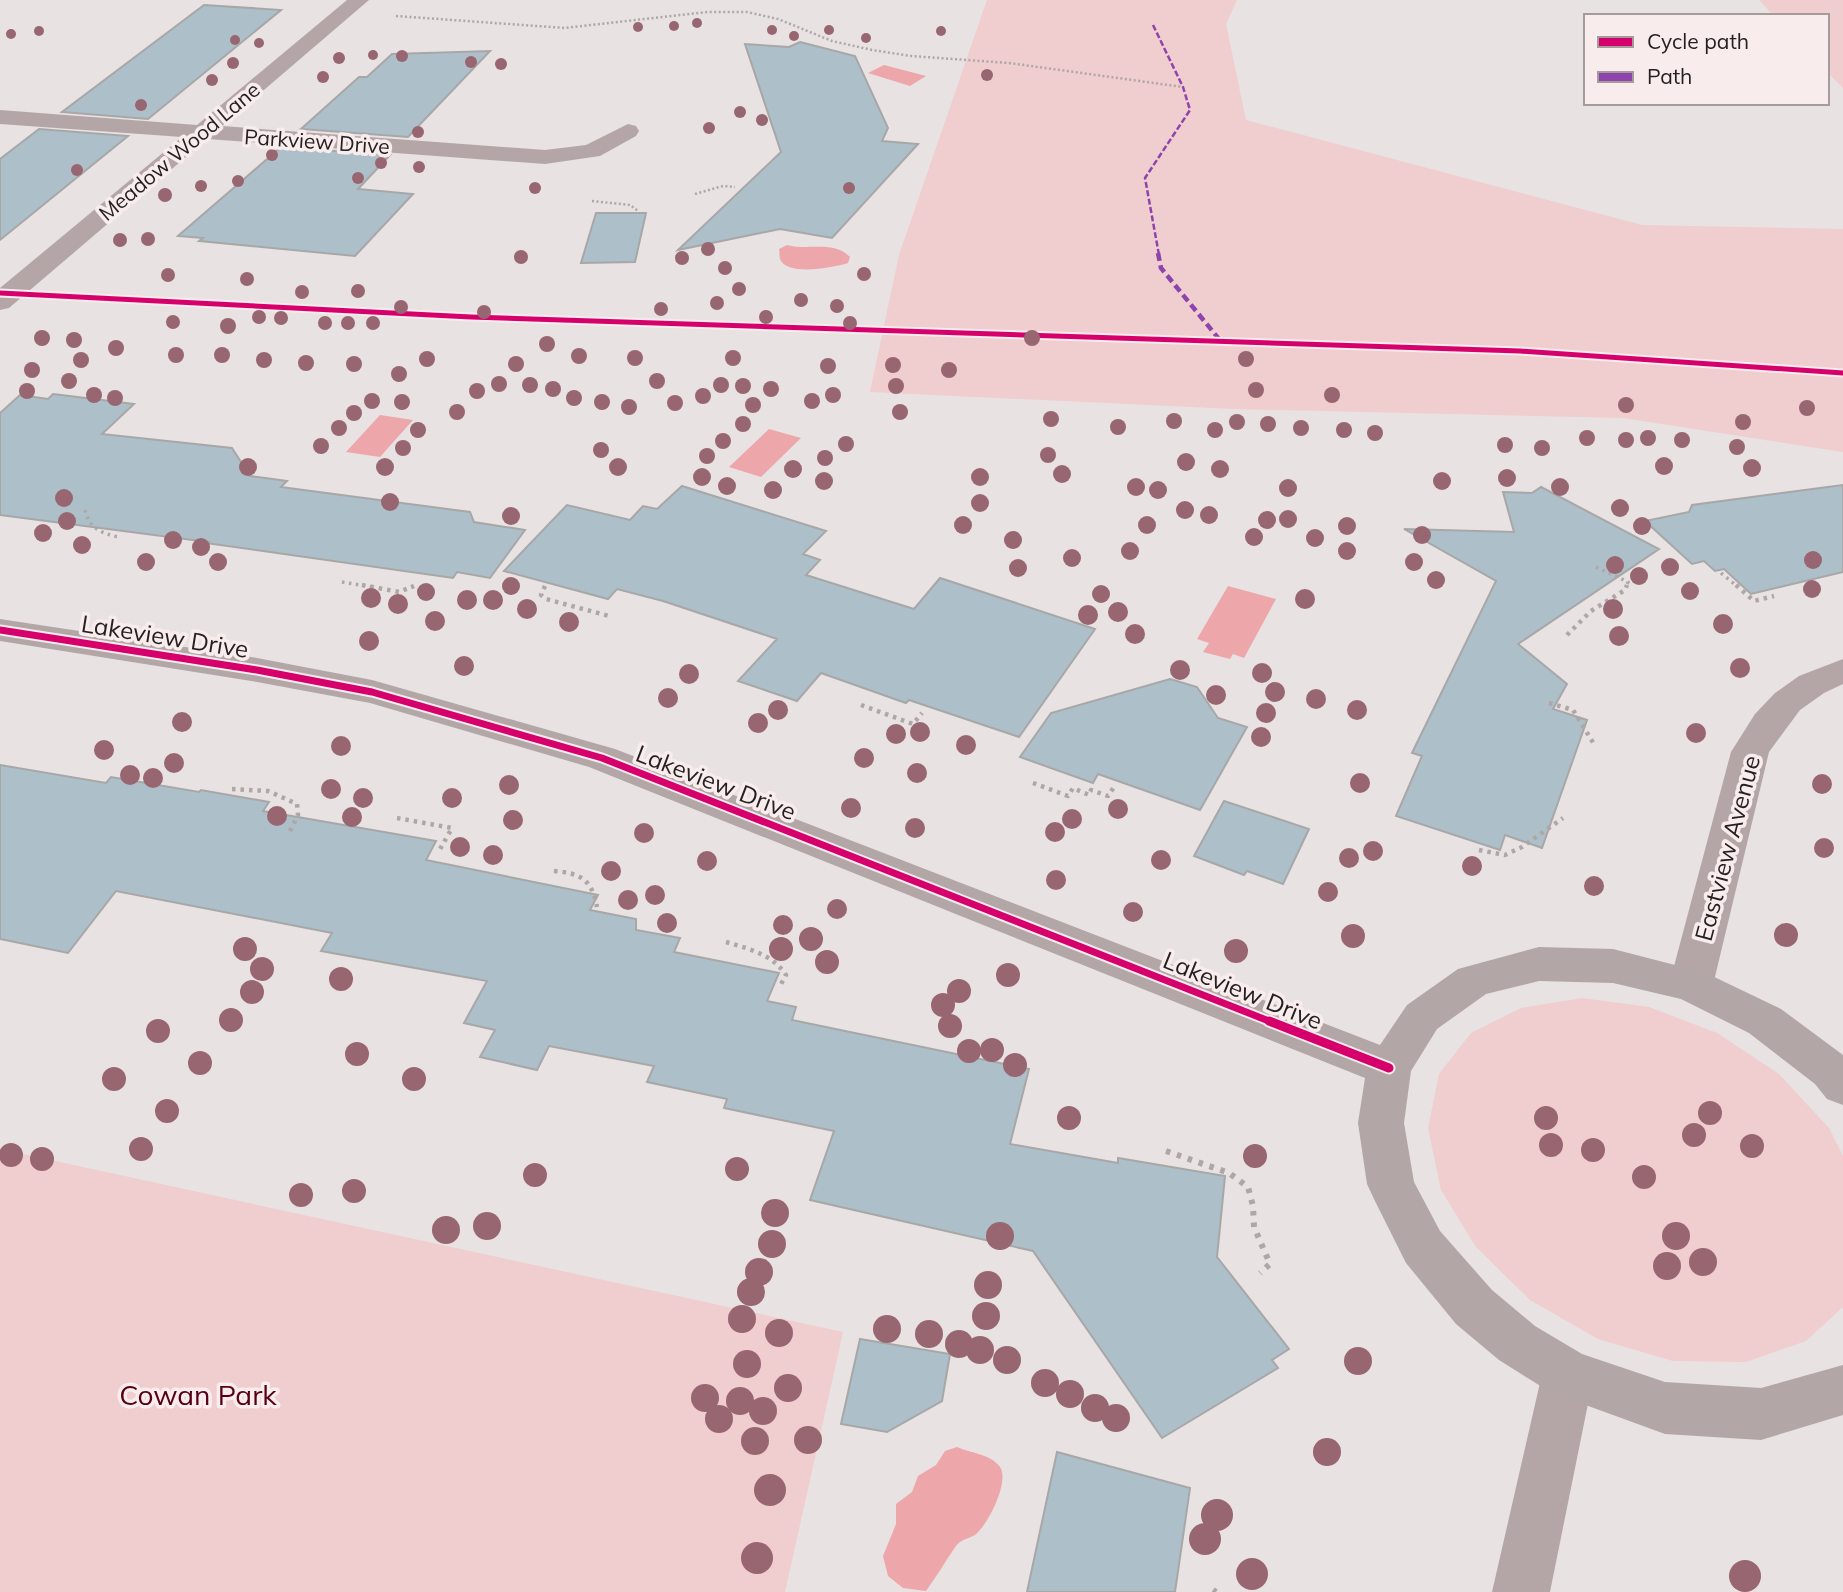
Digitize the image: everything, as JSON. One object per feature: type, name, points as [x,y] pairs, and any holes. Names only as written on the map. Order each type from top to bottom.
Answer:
[{"type":"street","name":"Meadow Wood Lane","points":[[0,302],[351,6]]},
{"type":"street","name":"Parkview Drive","points":[[0,117],[545,157],[592,151],[628,131]]},
{"type":"street","name":"Lakeview Drive","points":[[0,630],[257,670],[372,692],[602,758],[1389,1068]]},
{"type":"street","name":"Eastview Avenue","points":[[1691,985],[1750,752],[1768,721],[1791,696],[1817,680],[1843,671]]},
{"type":"street","points":[[1843,1086],[1831,1071],[1765,1021],[1691,985],[1614,966],[1539,964],[1473,981],[1422,1017],[1389,1068],[1381,1123],[1391,1184],[1423,1247],[1474,1307],[1517,1343],[1568,1374],[1665,1408],[1761,1414],[1843,1390]]},
{"type":"street","points":[[1521,1592],[1568,1374]]},
{"type":"path","points":[[351,6],[565,28],[708,12],[747,12],[778,19],[832,41],[872,50],[911,56],[1009,63],[1183,87]]},
{"type":"path","points":[[695,194],[723,186],[735,187]]},
{"type":"path","points":[[592,201],[630,205],[638,211]]},
{"type":"path","points":[[85,510],[87,521],[100,533],[118,537]]},
{"type":"path","points":[[1567,635],[1591,611],[1625,590],[1628,582],[1596,567]]},
{"type":"path","points":[[1721,573],[1754,601],[1774,596]]},
{"type":"path","points":[[342,582],[399,592],[414,586]]},
{"type":"path","points":[[545,586],[541,595],[546,599],[609,616]]},
{"type":"path","points":[[1549,703],[1573,710],[1594,744]]},
{"type":"path","points":[[862,705],[913,724],[922,713]]},
{"type":"path","points":[[1033,783],[1068,796],[1073,789],[1089,795],[1091,790],[1108,796],[1114,787]]},
{"type":"path","points":[[232,789],[268,791],[297,804],[298,815],[290,831]]},
{"type":"path","points":[[397,818],[452,828],[439,850]]},
{"type":"path","points":[[1479,850],[1505,855],[1522,847],[1563,818]]},
{"type":"path","points":[[554,871],[579,873],[594,886],[597,907]]},
{"type":"path","points":[[726,942],[768,956],[780,963],[786,975],[780,986]]},
{"type":"path","points":[[1166,1151],[1229,1173],[1248,1187],[1253,1206],[1254,1227],[1270,1264],[1260,1273]]},
{"type":"green space","points":[[987,0],[1237,0],[1226,24],[1246,120],[1642,225],[1843,229],[1843,452],[1623,418],[1234,409],[870,392],[899,255]]},
{"type":"green space","points":[[1759,0],[1843,0],[1843,88],[1829,74],[1829,14],[1772,14]]},
{"type":"green space","points":[[1582,998],[1649,1007],[1717,1033],[1779,1074],[1829,1128],[1843,1156],[1843,1307],[1806,1341],[1746,1362],[1673,1361],[1598,1339],[1530,1300],[1476,1247],[1441,1190],[1428,1128],[1439,1074],[1471,1033],[1521,1008]]},
{"type":"green space","name":"Cowan Park","points":[[0,1149],[843,1332],[785,1592],[0,1592]]},
{"type":"shaded area","points":[[884,65],[926,76],[910,86],[868,73]]},
{"type":"shaded area","points":[[787,245],[828,247],[850,257],[848,263],[833,267],[792,268],[784,265],[780,258],[779,249]]},
{"type":"shaded area","points":[[380,415],[413,420],[380,457],[346,452]]},
{"type":"shaded area","points":[[769,429],[801,438],[761,477],[729,467]]},
{"type":"shaded area","points":[[1228,586],[1276,599],[1244,658],[1233,654],[1230,659],[1203,652],[1209,643],[1197,639]]},
{"type":"shaded area","points":[[957,1447],[986,1457],[1000,1467],[1000,1493],[980,1530],[956,1546],[926,1591],[903,1588],[888,1576],[883,1556],[896,1524],[896,1504],[912,1492],[918,1476],[936,1465],[945,1451]]},
{"type":"building","points":[[204,5],[281,10],[148,119],[62,112]]},
{"type":"building","points":[[800,42],[855,56],[888,128],[882,141],[918,144],[832,238],[780,229],[678,250],[781,152],[745,44],[789,47]]},
{"type":"building","points":[[490,51],[408,137],[301,129],[359,77],[367,77],[392,54]]},
{"type":"building","points":[[39,129],[128,136],[0,240],[0,159]]},
{"type":"building","points":[[281,147],[390,155],[358,189],[413,194],[355,256],[199,241],[203,238],[178,236]]},
{"type":"building","points":[[596,213],[646,213],[635,262],[581,263]]},
{"type":"building","points":[[53,394],[134,404],[102,434],[232,448],[250,476],[287,481],[281,487],[470,512],[474,522],[525,530],[490,578],[457,572],[453,578],[0,515],[0,413],[20,395],[48,399]]},
{"type":"building","points":[[1843,485],[1843,572],[1751,594],[1724,569],[1715,571],[1704,561],[1692,564],[1645,521],[1689,512],[1692,505]]},
{"type":"building","points":[[682,486],[826,531],[803,554],[820,560],[806,575],[914,609],[940,578],[1095,629],[1019,737],[909,700],[906,703],[821,673],[797,701],[738,681],[777,639],[663,601],[617,589],[608,599],[504,571],[567,505],[630,520],[643,506],[657,509]]},
{"type":"building","points":[[1541,487],[1659,549],[1518,644],[1567,684],[1553,709],[1587,720],[1542,848],[1505,835],[1500,850],[1396,816],[1422,756],[1412,753],[1496,581],[1404,529],[1514,532],[1503,492],[1532,493]]},
{"type":"building","points":[[1170,679],[1197,687],[1218,718],[1247,727],[1200,810],[1098,774],[1093,783],[1020,757],[1051,713]]},
{"type":"building","points":[[0,765],[106,783],[111,777],[199,792],[201,790],[269,802],[263,811],[436,841],[426,860],[598,895],[590,910],[636,919],[636,930],[680,938],[674,952],[779,973],[767,1001],[796,1007],[792,1020],[1029,1069],[1010,1144],[1118,1163],[1118,1158],[1225,1176],[1217,1257],[1289,1349],[1272,1360],[1278,1368],[1162,1438],[1033,1251],[810,1200],[834,1131],[724,1108],[727,1099],[647,1082],[654,1066],[549,1046],[537,1070],[480,1057],[495,1030],[464,1023],[487,981],[321,951],[332,933],[116,891],[68,953],[0,939]]},
{"type":"building","points":[[1224,801],[1309,829],[1283,884],[1247,871],[1244,875],[1194,856]]},
{"type":"building","points":[[860,1339],[950,1354],[942,1401],[887,1432],[841,1424]]},
{"type":"building","points":[[1057,1452],[1190,1488],[1175,1592],[1027,1592]]},
{"type":"marked path","points":[[1153,25],[1183,87],[1190,110],[1145,178],[1161,268],[1223,344]]},
{"type":"cycle path","points":[[0,293],[471,317],[1520,351],[1843,373]]},
{"type":"cycle path","points":[[0,630],[257,670],[372,692],[602,758],[1389,1068]]}]
